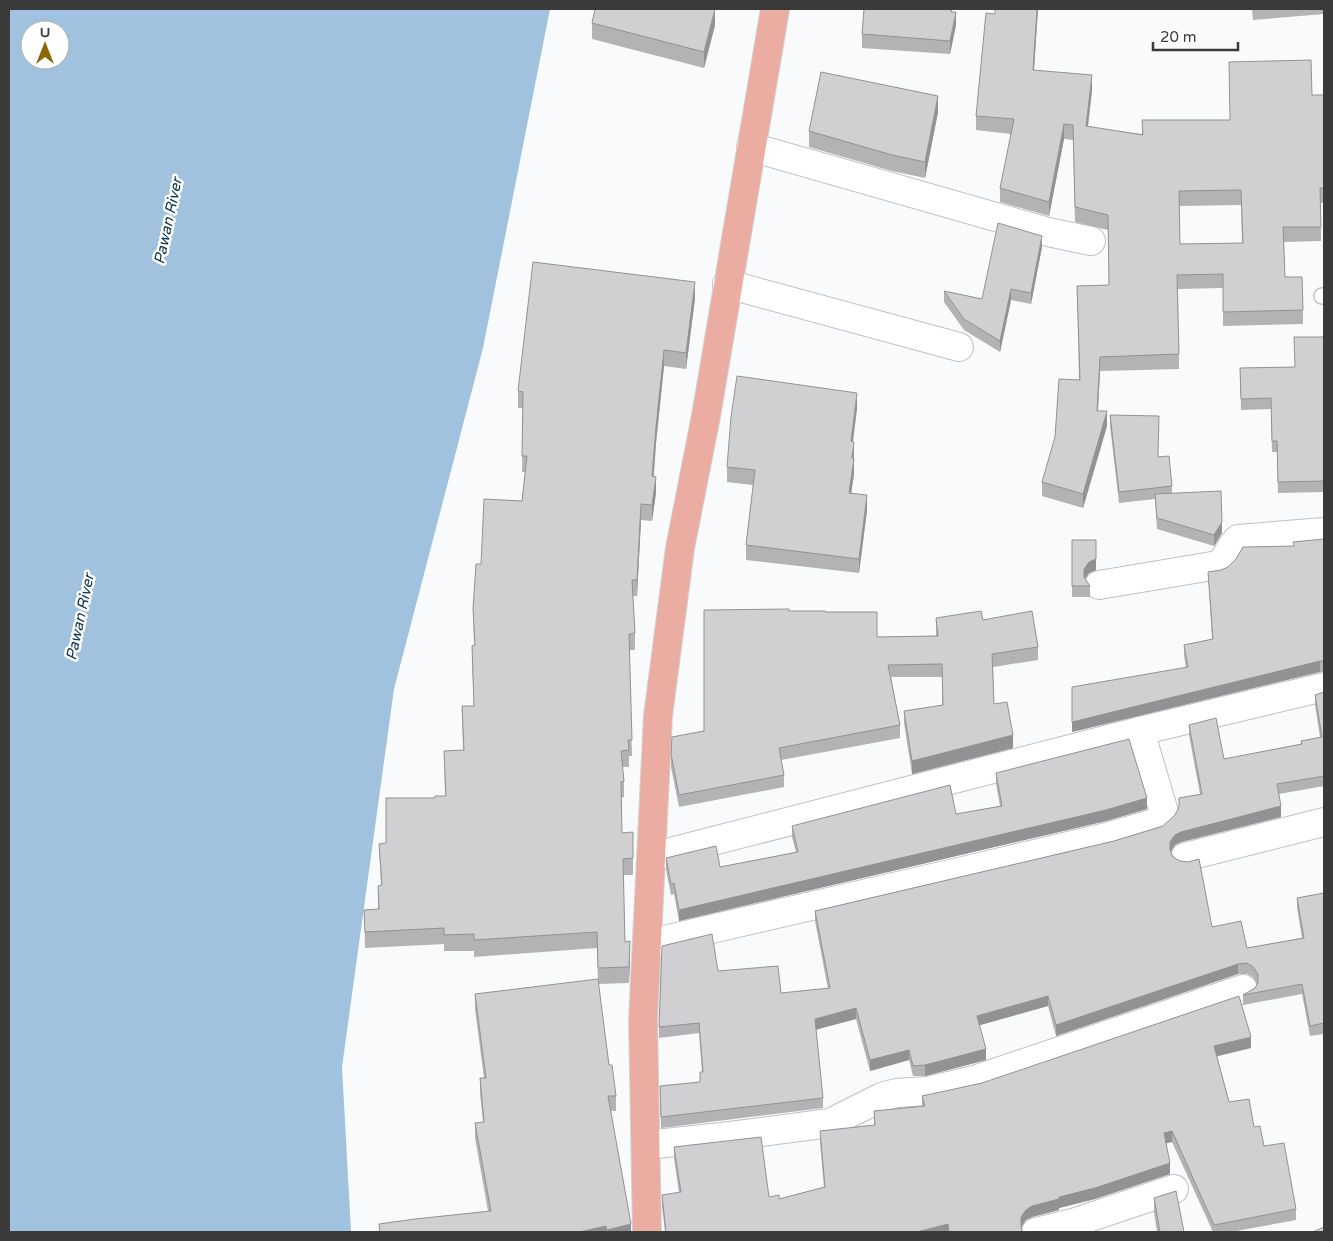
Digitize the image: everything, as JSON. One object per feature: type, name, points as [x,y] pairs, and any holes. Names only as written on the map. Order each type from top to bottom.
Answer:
[{"type":"main road","points":[[647,1232],[644,1020],[658,716],[680,548],[706,416],[774,9]]},
{"type":"street","points":[[751,147],[1048,232],[1091,241]]},
{"type":"street","points":[[727,284],[959,347]]},
{"type":"street","points":[[1099,585],[1218,565],[1224,561],[1232,544],[1238,539],[1324,532]]},
{"type":"street","points":[[651,857],[1324,687]]},
{"type":"street","points":[[647,944],[982,867],[1110,836],[1155,823],[1161,820],[1164,812],[1140,732]]},
{"type":"street","points":[[1185,857],[1324,822]]},
{"type":"street","points":[[646,1145],[830,1123],[884,1096],[926,1091],[977,1079],[1243,989]]},
{"type":"street","points":[[1036,1232],[1076,1222],[1174,1189]]},
{"type":"water","name":"Pawan River","points":[[9,9],[550,9],[483,348],[394,689],[342,1067],[351,1232],[9,1232]]},
{"type":"building","points":[[595,9],[715,9],[704,52],[592,23]]},
{"type":"building","points":[[864,9],[951,9],[951,12],[956,12],[950,41],[862,34]]},
{"type":"building","points":[[995,9],[1037,9],[1033,70],[1092,75],[1086,126],[1143,135],[1142,120],[1230,120],[1229,62],[1311,60],[1312,95],[1324,95],[1324,188],[1320,188],[1321,227],[1283,227],[1285,277],[1302,277],[1303,310],[1223,312],[1223,274],[1177,275],[1179,354],[1100,357],[1097,411],[1107,411],[1083,494],[1042,482],[1055,437],[1059,379],[1080,380],[1077,286],[1109,285],[1108,215],[1075,207],[1073,125],[1064,124],[1049,202],[1000,188],[1014,119],[976,116],[986,13],[995,14]],"holes":[[[1241,190],[1243,243],[1180,244],[1179,191]]]},
{"type":"building","points":[[821,72],[938,96],[925,162],[892,155],[809,131]]},
{"type":"building","points":[[998,223],[1042,236],[1031,293],[1011,289],[1000,341],[964,319],[944,291],[982,299]]},
{"type":"building","points":[[533,262],[695,282],[686,353],[664,350],[652,476],[656,477],[652,505],[641,504],[637,580],[632,580],[635,633],[629,634],[632,740],[628,740],[629,750],[621,751],[624,781],[621,782],[622,833],[633,832],[633,858],[623,859],[625,942],[630,941],[629,967],[598,968],[597,932],[474,940],[474,934],[444,935],[444,928],[365,932],[364,910],[379,909],[378,886],[382,885],[379,844],[386,843],[386,798],[435,798],[435,796],[446,796],[444,751],[464,750],[462,706],[474,706],[472,646],[475,645],[473,609],[476,564],[481,564],[484,499],[522,501],[527,456],[522,456],[523,392],[518,391]]},
{"type":"building","points":[[1294,337],[1324,337],[1324,481],[1278,482],[1277,441],[1272,441],[1271,398],[1241,399],[1240,368],[1295,367]]},
{"type":"building","points":[[737,376],[857,393],[851,441],[854,442],[852,458],[854,459],[849,493],[867,495],[859,559],[746,545],[755,470],[727,467]]},
{"type":"building","points":[[1110,415],[1159,416],[1158,457],[1169,456],[1172,486],[1119,492]]},
{"type":"building","points":[[1221,491],[1222,522],[1214,535],[1157,518],[1155,494]]},
{"type":"building","points":[[1324,539],[1324,661],[1072,722],[1072,687],[1188,667],[1184,645],[1213,639],[1208,572],[1228,567],[1236,559],[1243,547],[1294,546],[1293,542]]},
{"type":"building","points":[[1072,540],[1096,540],[1096,559],[1089,562],[1084,569],[1084,577],[1090,586],[1072,586]]},
{"type":"building","points":[[789,609],[789,611],[877,612],[877,637],[938,636],[936,618],[981,611],[983,620],[1032,611],[1038,647],[992,654],[994,704],[1007,702],[1013,735],[912,761],[904,711],[943,705],[942,664],[888,665],[900,725],[779,748],[784,775],[679,795],[671,754],[672,737],[704,731],[704,610]]},
{"type":"building","points":[[1324,692],[1324,776],[1277,784],[1281,806],[1181,832],[1175,835],[1170,842],[1170,850],[1173,857],[1180,861],[1188,862],[1199,859],[1212,927],[1241,921],[1247,948],[1304,938],[1297,898],[1324,893],[1324,1023],[1310,1026],[1302,984],[1243,995],[1255,988],[1258,982],[1258,974],[1247,963],[1238,964],[1056,1025],[1048,996],[977,1016],[986,1049],[925,1065],[913,1066],[909,1050],[870,1060],[856,1008],[815,1019],[823,1098],[661,1117],[660,1086],[700,1082],[700,1072],[703,1072],[699,1023],[659,1027],[662,946],[712,934],[718,971],[778,966],[781,993],[830,988],[815,911],[1114,841],[1163,826],[1175,815],[1179,807],[1179,798],[1202,794],[1189,725],[1216,718],[1224,759],[1302,744],[1301,741],[1322,737],[1315,695]]},
{"type":"building","points":[[1129,739],[1147,798],[1106,810],[679,910],[674,883],[671,884],[666,858],[716,846],[720,867],[798,852],[792,826],[950,785],[956,814],[1002,806],[996,773]]},
{"type":"building","points":[[598,979],[609,1065],[612,1065],[616,1096],[608,1096],[631,1224],[607,1230],[606,1226],[579,1232],[380,1232],[379,1224],[491,1211],[475,1123],[484,1122],[480,1078],[486,1078],[475,994]]},
{"type":"building","points":[[1239,996],[1251,1037],[1214,1046],[1229,1102],[1249,1099],[1254,1127],[1260,1126],[1264,1146],[1284,1143],[1296,1209],[1214,1225],[1172,1131],[1164,1133],[1170,1163],[1095,1188],[1032,1206],[1021,1217],[1022,1232],[949,1232],[948,1224],[917,1232],[666,1232],[662,1195],[681,1192],[674,1147],[761,1137],[769,1197],[779,1195],[779,1199],[825,1187],[820,1131],[875,1125],[874,1111],[925,1106],[922,1096],[982,1083]]},
{"type":"building","points":[[1176,1191],[1184,1232],[1160,1232],[1154,1198]]},
{"type":"building","points":[[1324,1227],[1324,1232],[1313,1232]]}]
